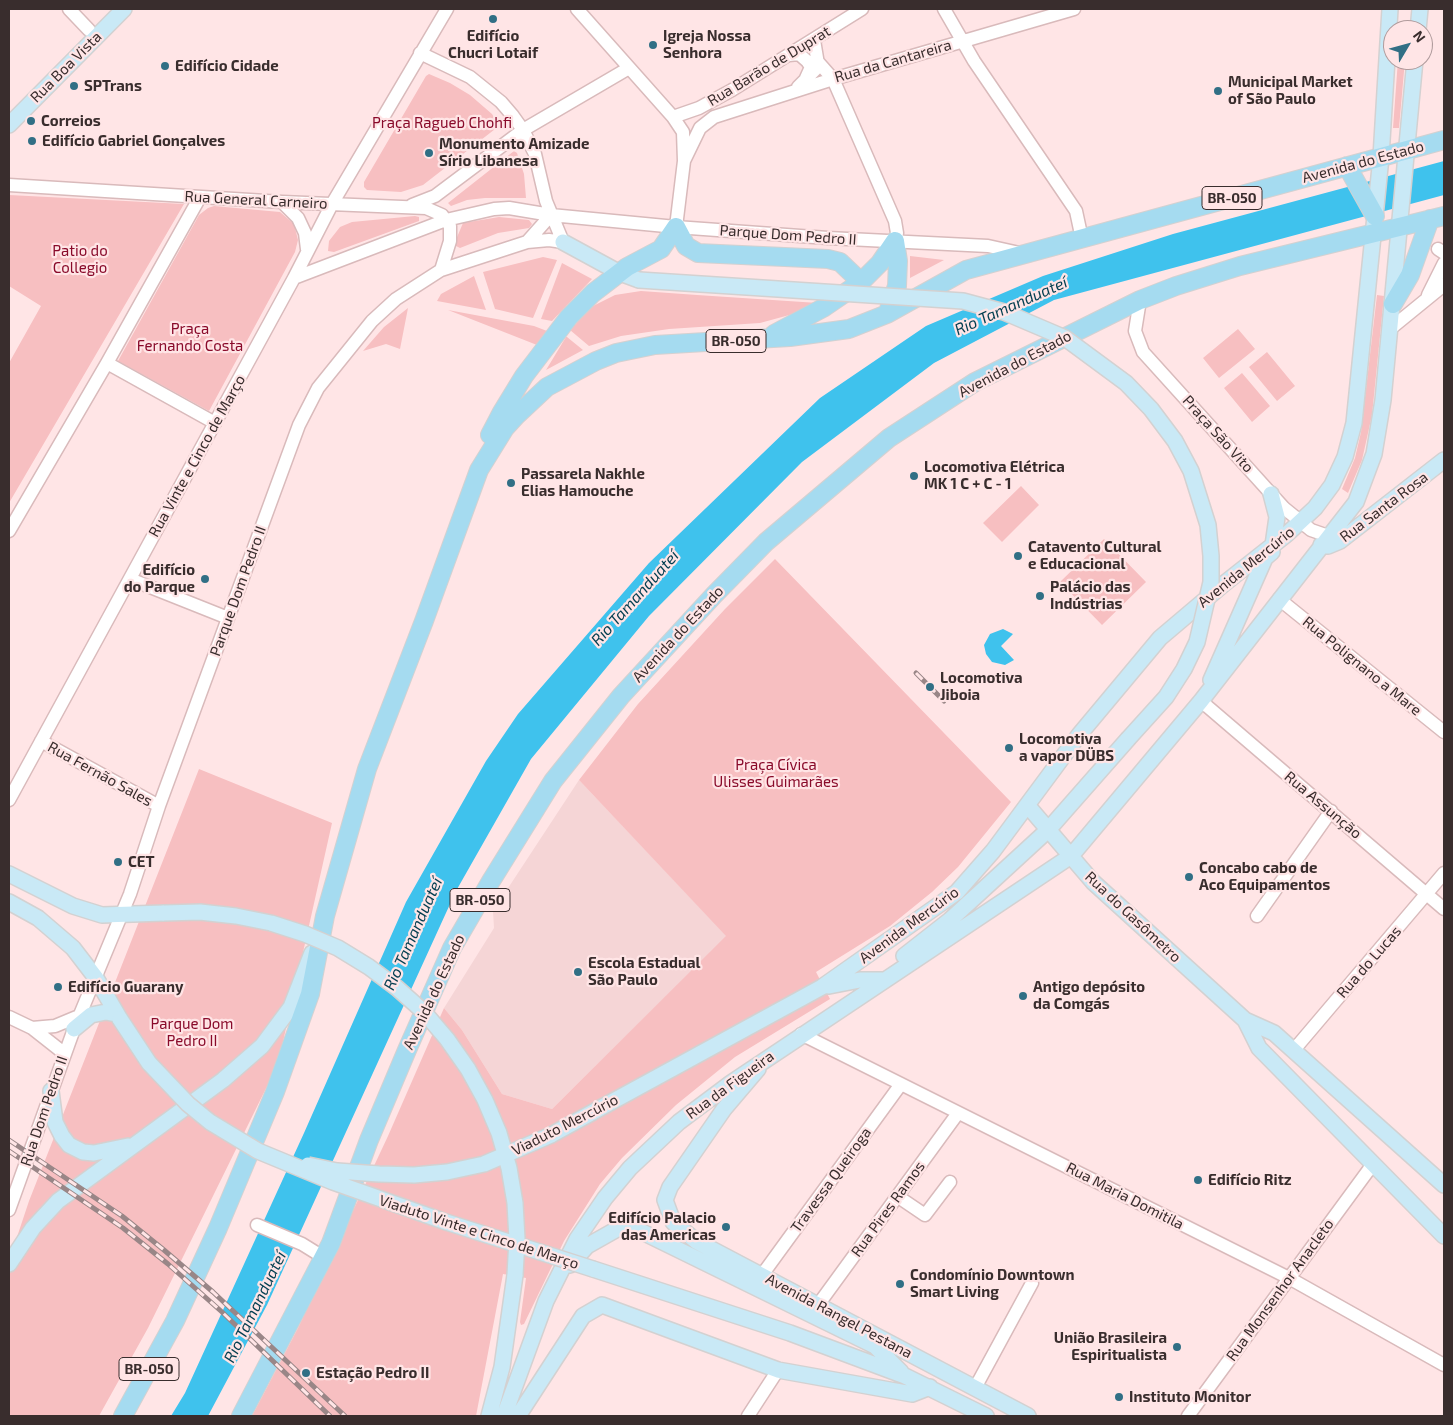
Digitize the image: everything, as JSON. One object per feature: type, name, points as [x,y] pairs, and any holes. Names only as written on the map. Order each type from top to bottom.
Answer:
[{"type":"highway","name":"Avenida do Estado","points":[[124,1416],[174,1321],[218,1228],[275,1092],[310,994],[325,916],[340,857],[367,769],[479,470],[505,428],[547,386],[616,353],[655,346],[763,339],[849,329],[888,314],[966,270],[1082,239],[1352,173],[1381,157],[1444,140]]},
{"type":"highway","points":[[1352,173],[1375,224]]},
{"type":"highway","name":"Avenida do Estado","points":[[241,1413],[323,1257],[373,1131],[452,948],[490,882],[553,781],[621,696],[714,595],[766,542],[889,438],[975,382],[1140,300],[1176,286],[1375,224],[1400,224],[1437,217]]},
{"type":"highway","points":[[1393,304],[1410,275],[1437,217]]},
{"type":"highway","points":[[479,470],[498,420],[524,376],[568,317],[593,293],[634,262],[661,249],[676,228],[686,246],[698,254],[828,259],[840,262],[861,282]]},
{"type":"highway","points":[[763,339],[823,308],[861,282],[880,263],[895,241]]},
{"type":"highway","points":[[888,314],[897,286],[898,261],[895,241]]},
{"type":"main road","name":"Rua Boa Vista","points":[[9,125],[124,9]]},
{"type":"main road","name":"Avenida Mercúrio","points":[[822,987],[958,892],[993,852],[1079,735],[1160,638],[1300,523],[1315,508],[1332,484],[1345,457],[1354,423],[1381,157],[1390,9]]},
{"type":"main road","points":[[1071,856],[1203,699],[1279,599],[1330,540],[1356,502],[1374,454],[1383,400],[1415,70]]},
{"type":"main road","points":[[562,242],[620,273],[639,280],[963,301],[1004,312],[1065,338],[1126,383],[1156,415],[1175,441],[1192,470],[1208,525],[1211,556],[1208,599],[1197,642],[1184,670],[1166,697],[1048,830],[950,920],[894,964],[884,980],[860,980],[822,987]]},
{"type":"main road","name":"Rua Santa Rosa","points":[[1330,540],[1444,460]]},
{"type":"main road","points":[[1203,699],[1266,558],[1277,548],[1277,517],[1272,494]]},
{"type":"main road","name":"Rua do Gasômetro","points":[[1028,806],[1094,882],[1245,1020],[1274,1033],[1444,1185]]},
{"type":"main road","points":[[950,920],[954,908],[989,867],[993,852]]},
{"type":"main road","name":"Rua da Figueira","points":[[504,1416],[515,1391],[532,1335],[577,1239],[605,1198],[630,1168],[685,1117],[767,1057],[1071,856]]},
{"type":"main road","points":[[9,874],[73,906],[102,915],[121,916],[200,912],[236,916],[271,923],[305,934],[338,948],[369,966],[398,988],[424,1012],[447,1039],[468,1069],[485,1100],[499,1133],[509,1168],[515,1203],[516,1275],[502,1367],[488,1416]]},
{"type":"main road","points":[[9,902],[38,918],[61,935],[96,978]]},
{"type":"main road","name":"Avenida do Estado","points":[[9,1264],[47,1210],[223,1080],[262,1046],[291,1007],[325,916]]},
{"type":"main road","name":"Viaduto Vinte e Cinco de Março","points":[[96,978],[118,1017],[149,1063],[188,1104],[233,1138],[284,1163],[442,1221],[744,1318],[905,1376],[930,1388]]},
{"type":"main road","name":"Viaduto Mercúrio","points":[[284,1163],[366,1174],[414,1175],[447,1172],[484,1164],[551,1135],[822,987]]},
{"type":"main road","points":[[74,1028],[91,1016],[103,1012],[118,1017]]},
{"type":"main road","name":"Rua do Gasômetro","points":[[1245,1020],[1259,1048],[1444,1236]]},
{"type":"main road","points":[[657,1238],[673,1222],[665,1200],[670,1187],[707,1133],[767,1057]]},
{"type":"main road","points":[[52,1091],[57,1127],[65,1141],[72,1147],[83,1152],[94,1153],[134,1145]]},
{"type":"main road","name":"Avenida Rangel Pestana","points":[[673,1222],[696,1241],[1028,1416]]},
{"type":"main road","name":"Avenida Rangel Pestana","points":[[557,1279],[587,1246],[626,1224],[875,1346],[905,1376]]},
{"type":"main road","points":[[518,1416],[583,1316],[602,1305],[778,1370],[912,1394],[930,1388],[986,1416]]},
{"type":"street","points":[[69,9],[89,30]]},
{"type":"street","name":"Rua Vinte e Cinco de Março","points":[[9,800],[294,278],[332,204],[447,9]]},
{"type":"street","points":[[577,9],[673,117],[684,134],[684,161],[676,228]]},
{"type":"street","name":"Rua Barão de Duprat","points":[[673,117],[707,104],[732,90],[862,9]]},
{"type":"street","points":[[944,9],[962,41],[1076,211],[1082,239]]},
{"type":"street","name":"Rua da Cantareira","points":[[714,117],[832,79],[1074,9]]},
{"type":"street","points":[[814,40],[818,62],[832,79],[895,221],[897,233],[895,241]]},
{"type":"street","points":[[420,53],[447,64],[482,85],[501,102],[524,130],[535,154],[551,215],[562,242]]},
{"type":"street","points":[[789,55],[799,54],[809,64],[810,72],[802,85]]},
{"type":"street","points":[[786,94],[802,85],[814,72],[818,62]]},
{"type":"street","points":[[406,206],[422,203],[435,196],[524,130],[629,68]]},
{"type":"street","points":[[732,90],[731,100],[738,108]]},
{"type":"street","points":[[684,161],[700,128],[714,117],[707,104]]},
{"type":"street","name":"Rua General Carneiro","points":[[9,185],[282,202],[406,206],[433,210],[446,220]]},
{"type":"street","points":[[9,531],[107,363],[200,197]]},
{"type":"street","points":[[282,202],[298,218],[305,233],[308,249]]},
{"type":"street","name":"Parque Dom Pedro II","points":[[446,220],[494,209],[509,208],[551,215],[676,228],[988,246],[1024,254]]},
{"type":"street","points":[[527,242],[551,215]]},
{"type":"street","points":[[294,278],[446,220],[451,233],[440,270]]},
{"type":"street","name":"Parque Dom Pedro II","points":[[74,1028],[121,916],[159,806],[299,425],[318,388],[372,321],[396,299],[440,270],[527,242],[549,240],[562,242]]},
{"type":"street","points":[[1427,298],[1444,263]]},
{"type":"street","points":[[1390,329],[1444,285]]},
{"type":"street","name":"Praça São Vito","points":[[1140,300],[1135,331],[1143,352],[1300,523],[1330,540]]},
{"type":"street","points":[[107,363],[215,423]]},
{"type":"street","points":[[130,579],[228,618]]},
{"type":"street","name":"Rua Polignano a Mare","points":[[1279,599],[1444,732]]},
{"type":"street","name":"Rua Assunção","points":[[1203,699],[1444,909]]},
{"type":"street","name":"Rua Fernão Sales","points":[[41,741],[159,806]]},
{"type":"street","points":[[1257,916],[1330,811]]},
{"type":"street","name":"Rua do Lucas","points":[[1293,1050],[1444,873]]},
{"type":"street","points":[[9,1017],[32,1028],[65,1054]]},
{"type":"street","points":[[32,1028],[55,1026],[74,1028]]},
{"type":"street","name":"Rua Dom Pedro II","points":[[9,1210],[74,1028]]},
{"type":"street","name":"Rua Maria Domitila","points":[[801,1034],[1289,1278],[1444,1365]]},
{"type":"street","name":"Travessa Queiroga","points":[[762,1276],[901,1084]]},
{"type":"street","name":"Rua Pires Ramos","points":[[818,1305],[958,1113]]},
{"type":"street","name":"Rua Monsenhor Anacleto","points":[[1188,1416],[1373,1164]]},
{"type":"street","points":[[898,1196],[925,1215],[950,1182]]},
{"type":"street","points":[[257,1225],[302,1244],[323,1257]]},
{"type":"street","points":[[975,1388],[1032,1283]]},
{"type":"street","points":[[750,1416],[778,1370]]},
{"type":"shaded area","name":"Escola Estadual São Paulo","points":[[579,780],[727,936],[552,1109],[502,1094],[462,1030],[444,1008],[494,928],[493,911]]},
{"type":"green space","points":[[1397,70],[1404,70],[1399,128],[1393,128]]},
{"type":"green space","name":"Praça Ragueb Chohfi","points":[[429,74],[450,83],[470,95],[492,114],[499,126],[423,185],[401,192],[367,190],[364,187],[364,182],[426,76]]},
{"type":"green space","name":"Praça Ragueb Chohfi","points":[[514,151],[517,153],[524,174],[526,198],[485,198],[467,200],[451,206],[448,203]]},
{"type":"green space","name":"Patio do Collegio","points":[[9,195],[184,204],[9,503],[9,363],[41,306],[9,286]]},
{"type":"green space","name":"Praça Fernando Costa","points":[[214,206],[280,212],[294,224],[298,240],[295,252],[209,411],[118,361],[199,215]]},
{"type":"green space","points":[[419,217],[419,221],[334,252],[328,251],[329,241],[340,227],[352,222]]},
{"type":"green space","points":[[499,217],[529,220],[532,224],[529,228],[498,233],[460,248],[456,246],[455,242],[463,223]]},
{"type":"green space","points":[[910,256],[944,260],[910,278]]},
{"type":"green space","points":[[543,257],[557,260],[533,318],[495,309],[483,272]]},
{"type":"green space","points":[[562,263],[592,279],[552,321],[541,319]]},
{"type":"green space","points":[[474,276],[486,310],[437,301],[441,294]]},
{"type":"green space","points":[[641,291],[818,303],[793,314],[760,323],[669,329],[621,336],[589,346],[570,330],[591,307],[615,295]]},
{"type":"green space","points":[[1377,295],[1384,296],[1372,415],[1362,460],[1348,493],[1342,489],[1355,458],[1361,432]]},
{"type":"green space","points":[[408,308],[400,349],[386,344],[363,351],[384,327]]},
{"type":"green space","points":[[448,310],[534,326],[547,331],[537,345]]},
{"type":"green space","points":[[1238,329],[1255,349],[1219,378],[1203,358]]},
{"type":"green space","points":[[566,337],[583,350],[546,370]]},
{"type":"green space","points":[[1267,352],[1295,386],[1277,401],[1249,367]]},
{"type":"green space","points":[[1242,373],[1270,406],[1252,422],[1224,388]]},
{"type":"green space","points":[[1021,486],[1039,505],[1002,542],[983,523]]},
{"type":"green space","points":[[1104,539],[1146,582],[1102,625],[1060,582]]},
{"type":"green space","name":"Praça Cívica Ulisses Guimarães","points":[[775,559],[1011,802],[958,867],[932,892],[890,926],[816,972],[830,999],[735,1057],[676,1105],[622,1158],[600,1184],[564,1241],[524,1324],[521,1325],[520,1322],[526,1278],[503,1274],[476,1416],[252,1416],[298,1328],[388,1136],[444,1008],[462,1030],[502,1094],[552,1109],[726,936],[579,780],[638,704],[725,609]]},
{"type":"green space","name":"Parque Dom Pedro II","points":[[199,769],[332,823],[278,1064],[148,1328],[99,1416],[9,1416],[9,1261],[29,1201]]},
{"type":"water","name":"Rio Tamanduateí","points":[[1444,161],[1444,195],[1054,300],[934,363],[802,462],[649,616],[531,759],[456,891],[267,1305],[208,1416],[171,1416],[185,1393],[304,1133],[406,902],[486,761],[518,714],[649,563],[820,398],[926,326],[1043,276],[1173,234]]},
{"type":"water","points":[[1003,629],[1013,634],[1001,646],[1014,660],[1005,665],[992,662],[986,654],[984,645],[990,634]]},
{"type":"railway","points":[[916,673],[944,701]]},
{"type":"railway","points":[[9,1140],[122,1216],[164,1250],[213,1292],[345,1416]]},
{"type":"railway","points":[[9,1151],[123,1228],[168,1264],[222,1312],[330,1416]]},
{"type":"place","name":"Edifício Chucri Lotaif","points":[[493,19]]},
{"type":"place","name":"Igreja Nossa Senhora","points":[[653,45]]},
{"type":"place","name":"Edifício Cidade","points":[[165,66]]},
{"type":"place","name":"SPTrans","points":[[74,86]]},
{"type":"place","name":"Municipal Market of São Paulo","points":[[1218,91]]},
{"type":"place","name":"Correios","points":[[31,121]]},
{"type":"place","name":"Edifício Gabriel Gonçalves","points":[[32,141]]},
{"type":"place","name":"Monumento Amizade Sírio Libanesa","points":[[429,153]]},
{"type":"place","name":"Locomotiva Elétrica MK 1 C + C - 1","points":[[914,476]]},
{"type":"place","name":"Passarela Nakhle Elias Hamouche","points":[[511,483]]},
{"type":"place","name":"Catavento Cultural e Educacional","points":[[1018,556]]},
{"type":"place","name":"Edifício do Parque","points":[[205,579]]},
{"type":"place","name":"Palácio das Indústrias","points":[[1040,596]]},
{"type":"place","name":"Locomotiva Jiboia","points":[[930,687]]},
{"type":"place","name":"Locomotiva a vapor DÜBS","points":[[1009,748]]},
{"type":"place","name":"CET","points":[[118,862]]},
{"type":"place","name":"Concabo cabo de Aco Equipamentos","points":[[1189,877]]},
{"type":"place","name":"Escola Estadual São Paulo","points":[[578,972]]},
{"type":"place","name":"Edifício Guarany","points":[[58,987]]},
{"type":"place","name":"Antigo depósito da Comgás","points":[[1023,996]]},
{"type":"place","name":"Edifício Ritz","points":[[1198,1180]]},
{"type":"place","name":"Edifício Palacio das Americas","points":[[726,1227]]},
{"type":"place","name":"Condomínio Downtown Smart Living","points":[[900,1284]]},
{"type":"place","name":"União Brasileira Espiritualista","points":[[1177,1347]]},
{"type":"place","name":"Estação Pedro II","points":[[306,1373]]},
{"type":"place","name":"Instituto Monitor","points":[[1119,1397]]}]
